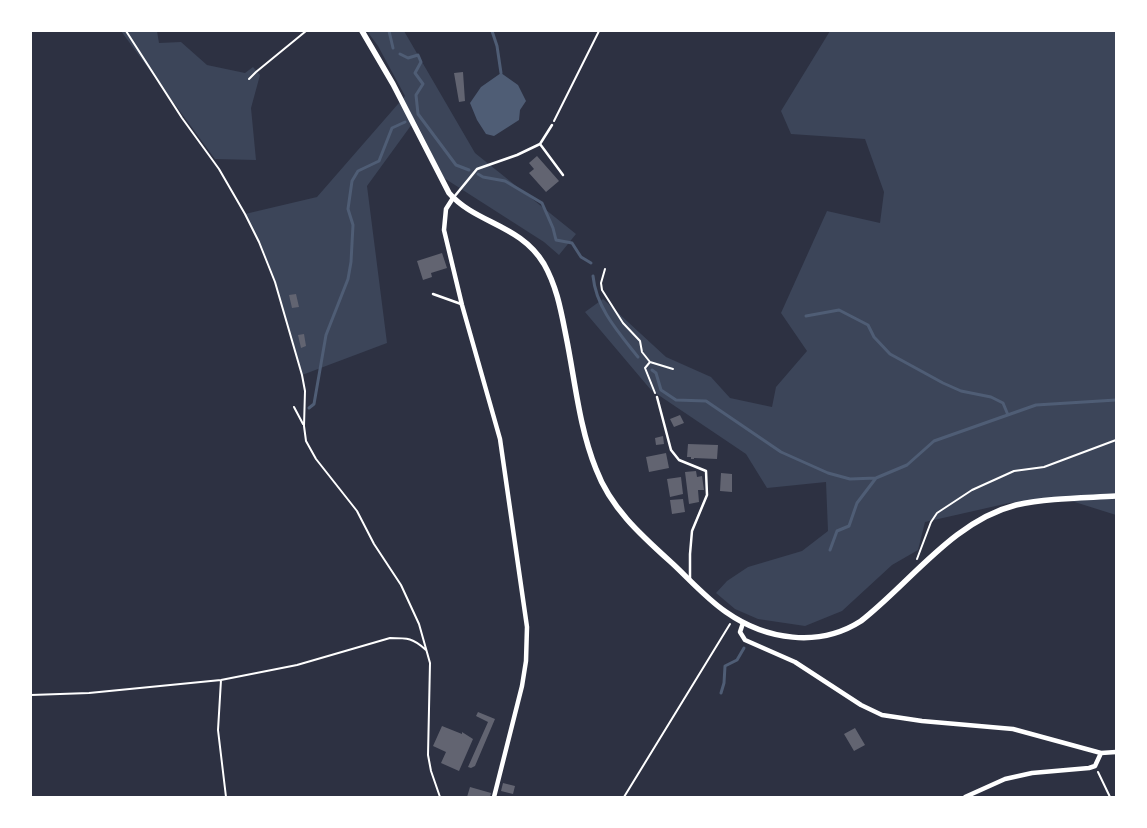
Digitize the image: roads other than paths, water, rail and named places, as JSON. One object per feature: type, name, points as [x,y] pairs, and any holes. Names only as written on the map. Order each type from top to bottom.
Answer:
[{"type":"street","points":[[362,31],[393,84],[441,179],[453,198],[462,206],[522,239],[543,264],[554,286],[560,305],[584,430],[596,470],[613,501],[630,524],[715,603],[743,623],[766,632],[784,636],[813,638],[844,631],[861,621],[964,529],[997,512],[1036,502],[1116,496]]},
{"type":"street","points":[[453,198],[446,209],[444,230],[462,305],[500,439],[527,626],[526,662],[522,686],[494,797]]},
{"type":"street","points":[[743,623],[740,632],[745,640],[796,662],[860,705],[882,715],[922,721],[1013,729],[1101,753],[1116,752]]},
{"type":"street","points":[[966,797],[1006,779],[1050,770],[1089,768],[1095,766],[1101,753]]},
{"type":"lane","points":[[453,198],[477,169],[540,144],[552,125]]},
{"type":"lane","points":[[540,144],[563,175]]},
{"type":"lane","points":[[433,294],[462,305]]},
{"type":"lane","points":[[657,397],[671,450],[678,460],[706,471],[707,495],[692,531],[690,580]]},
{"type":"waterway","points":[[389,31],[393,48]]},
{"type":"waterway","points":[[492,31],[497,46],[501,73]]},
{"type":"waterway","points":[[400,54],[408,58],[418,55],[421,62],[415,73],[423,84],[416,95],[418,114],[456,165],[469,170]]},
{"type":"waterway","points":[[309,408],[314,404],[326,335],[348,279],[353,225],[348,209],[352,181],[358,171],[379,161],[392,128],[405,122]]},
{"type":"waterway","points":[[478,174],[483,177],[505,181],[542,203],[556,240],[572,243],[581,257],[591,263]]},
{"type":"waterway","points":[[593,276],[595,288],[604,309],[616,329],[638,357]]},
{"type":"waterway","points":[[806,316],[839,310],[868,325],[874,337],[890,354],[961,391],[991,397],[1003,403],[1008,415]]},
{"type":"waterway","points":[[652,370],[656,373],[661,390],[676,400],[706,401],[781,452],[828,473],[850,479],[876,478],[907,465],[934,441],[1036,405],[1116,400]]},
{"type":"waterway","points":[[830,550],[837,531],[849,526],[857,503],[876,478]]},
{"type":"waterway","points":[[721,693],[724,683],[725,666],[737,660],[744,648]]}]
